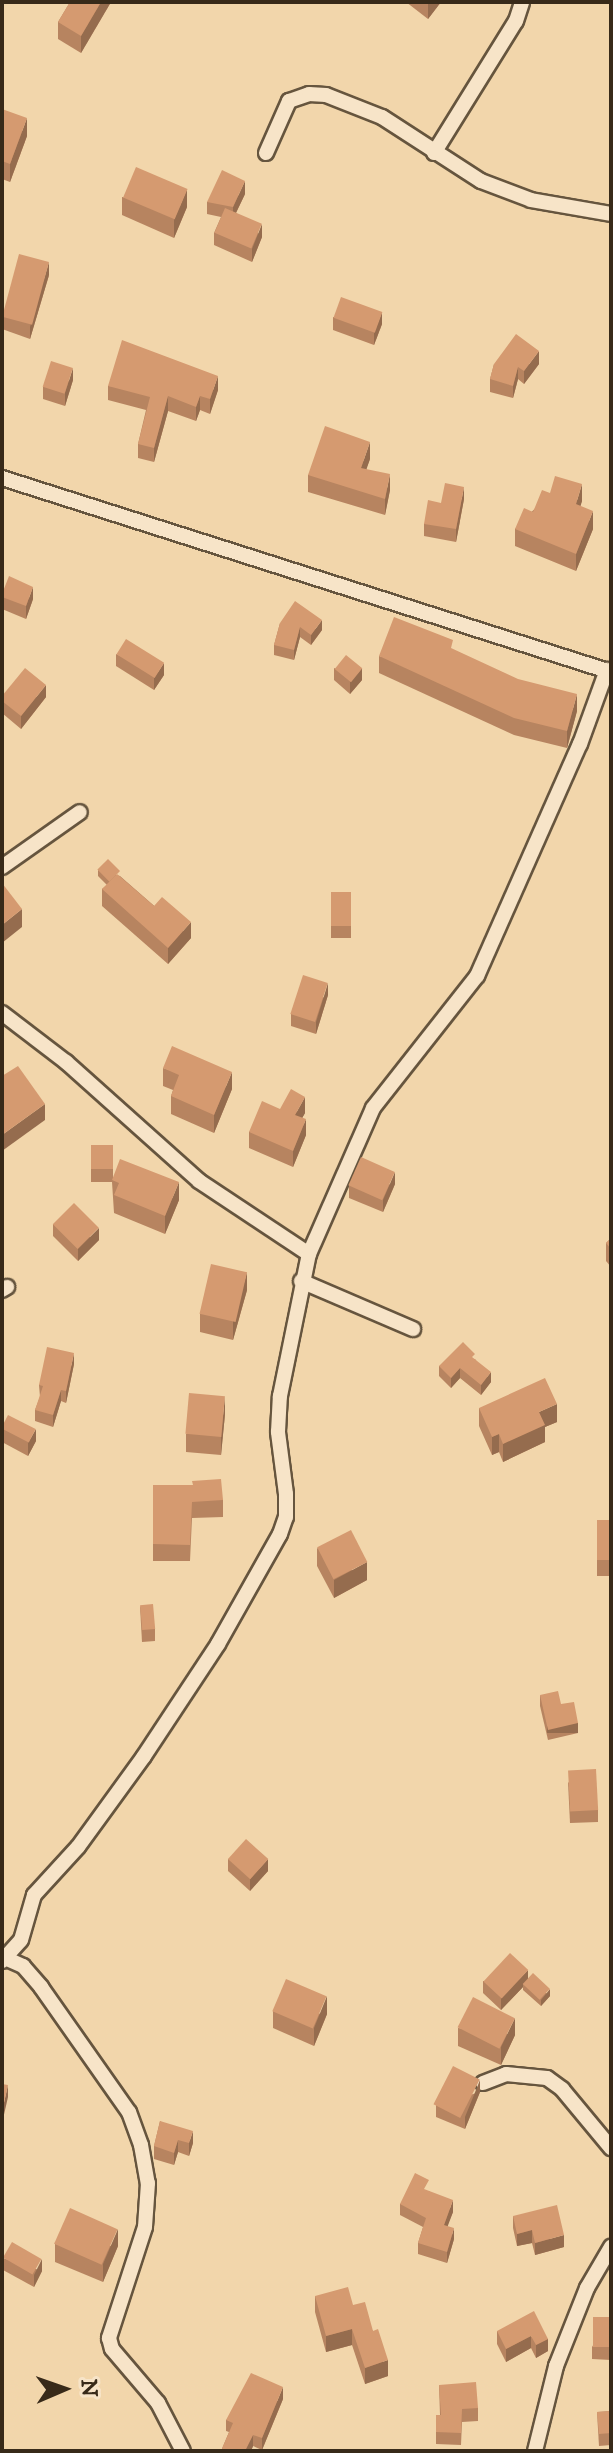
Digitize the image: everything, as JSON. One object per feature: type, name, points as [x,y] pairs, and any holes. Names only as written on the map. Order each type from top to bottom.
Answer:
[{"type":"street","points":[[434,153],[516,21],[522,2]]},
{"type":"street","points":[[266,153],[279,115],[289,101],[309,94],[342,99],[382,117],[481,181],[531,200],[611,214]]},
{"type":"street","points":[[4,481],[609,671],[477,976],[373,1108],[309,1254],[301,1281],[280,1396],[278,1432],[286,1494],[286,1517],[280,1534],[218,1644],[144,1756],[78,1847],[34,1895],[21,1940],[4,1959],[23,1966],[129,2112],[141,2145],[148,2183],[145,2227],[109,2338],[112,2349],[158,2403],[183,2451]]},
{"type":"street","points":[[2,867],[80,812]]},
{"type":"street","points":[[2,1013],[66,1062],[189,1174],[309,1254]]},
{"type":"street","points":[[301,1281],[413,1329]]},
{"type":"street","points":[[483,2083],[506,2074],[547,2078],[562,2089],[611,2148]]},
{"type":"street","points":[[535,2451],[556,2366],[587,2288],[611,2247]]},
{"type":"building","points":[[70,2],[101,2],[81,36],[58,22]]},
{"type":"building","points":[[2,109],[27,118],[10,164],[2,161]]},
{"type":"building","points":[[136,167],[188,189],[175,219],[123,197]]},
{"type":"building","points":[[222,170],[245,181],[233,207],[207,202]]},
{"type":"building","points":[[225,208],[262,224],[251,248],[214,233]]},
{"type":"building","points":[[19,254],[49,262],[32,325],[2,317]]},
{"type":"building","points":[[341,297],[382,312],[375,333],[333,318]]},
{"type":"building","points":[[516,334],[539,351],[524,371],[518,367],[513,386],[490,379],[494,364]]},
{"type":"building","points":[[122,340],[218,376],[210,399],[200,396],[196,407],[168,396],[154,448],[138,444],[150,397],[108,386]]},
{"type":"building","points":[[51,361],[73,368],[65,394],[43,387]]},
{"type":"building","points":[[325,426],[370,442],[361,468],[390,474],[385,499],[308,475]]},
{"type":"building","points":[[555,476],[582,484],[576,504],[593,511],[576,554],[515,529],[524,508],[533,512],[542,490],[550,493]]},
{"type":"building","points":[[445,483],[464,487],[456,529],[424,524],[428,500],[441,503]]},
{"type":"building","points":[[9,576],[33,587],[26,606],[2,597]]},
{"type":"building","points":[[295,601],[322,620],[311,635],[300,627],[294,650],[274,645],[280,623]]},
{"type":"building","points":[[394,617],[453,640],[451,648],[518,679],[577,694],[567,731],[514,718],[379,656]]},
{"type":"building","points":[[126,639],[164,663],[155,678],[116,654]]},
{"type":"building","points":[[346,655],[362,668],[351,682],[335,669]]},
{"type":"building","points":[[25,668],[46,685],[21,716],[2,701],[2,696]]},
{"type":"building","points":[[108,859],[120,871],[109,882],[97,870]]},
{"type":"building","points":[[117,874],[154,906],[162,897],[191,922],[168,948],[102,889]]},
{"type":"building","points":[[2,883],[22,909],[2,925]]},
{"type":"building","points":[[331,892],[351,892],[351,926],[331,926]]},
{"type":"building","points":[[303,975],[328,983],[315,1022],[290,1014]]},
{"type":"building","points":[[172,1046],[232,1072],[214,1115],[171,1096],[179,1075],[163,1068]]},
{"type":"building","points":[[18,1066],[45,1104],[2,1135],[2,1076]]},
{"type":"building","points":[[291,1089],[305,1097],[295,1115],[306,1119],[293,1151],[249,1132],[262,1101],[280,1109]]},
{"type":"building","points":[[91,1145],[113,1145],[113,1169],[91,1169]]},
{"type":"building","points":[[361,1157],[395,1172],[382,1200],[348,1185]]},
{"type":"building","points":[[120,1159],[179,1182],[165,1216],[114,1195],[119,1183],[112,1180]]},
{"type":"building","points":[[74,1203],[99,1228],[78,1249],[53,1224]]},
{"type":"building","points":[[211,1264],[247,1272],[236,1322],[200,1314]]},
{"type":"building","points":[[463,1342],[475,1354],[472,1357],[491,1372],[481,1385],[460,1368],[451,1378],[439,1366]]},
{"type":"building","points":[[47,1347],[74,1353],[66,1391],[61,1390],[53,1415],[35,1410],[43,1386],[39,1385]]},
{"type":"building","points":[[545,1378],[557,1404],[539,1412],[545,1425],[503,1444],[499,1434],[492,1437],[479,1408]]},
{"type":"building","points":[[189,1393],[225,1396],[221,1437],[185,1434]]},
{"type":"building","points":[[8,1415],[36,1429],[29,1442],[2,1429]]},
{"type":"building","points":[[221,1479],[223,1500],[192,1502],[190,1545],[153,1544],[153,1485],[193,1485],[192,1481]]},
{"type":"building","points":[[597,1520],[611,1520],[611,1560],[597,1560]]},
{"type":"building","points":[[351,1530],[367,1562],[333,1579],[317,1547]]},
{"type":"building","points":[[153,1604],[155,1629],[142,1630],[140,1605]]},
{"type":"building","points":[[558,1691],[561,1704],[574,1702],[578,1723],[548,1730],[540,1695]]},
{"type":"building","points":[[596,1769],[598,1810],[570,1811],[568,1770]]},
{"type":"building","points":[[246,1839],[268,1859],[250,1879],[228,1859]]},
{"type":"building","points":[[510,1953],[528,1970],[502,1999],[483,1982]]},
{"type":"building","points":[[533,1973],[550,1989],[540,2000],[523,1984]]},
{"type":"building","points":[[286,1979],[327,1996],[313,2028],[272,2011]]},
{"type":"building","points":[[473,1997],[515,2018],[499,2049],[458,2027]]},
{"type":"building","points":[[453,2066],[480,2080],[460,2118],[433,2104]]},
{"type":"building","points":[[2,2084],[8,2085],[3,2107],[2,2107]]},
{"type":"building","points":[[160,2121],[193,2131],[189,2143],[178,2140],[174,2153],[154,2146]]},
{"type":"building","points":[[415,2173],[429,2180],[424,2189],[453,2200],[444,2225],[454,2228],[447,2252],[418,2243],[426,2218],[400,2204]]},
{"type":"building","points":[[557,2205],[564,2235],[535,2243],[532,2230],[517,2234],[513,2216]]},
{"type":"building","points":[[70,2208],[118,2229],[102,2265],[54,2244]]},
{"type":"building","points":[[12,2242],[41,2259],[32,2275],[3,2258]]},
{"type":"building","points":[[348,2287],[353,2305],[365,2302],[373,2331],[378,2329],[388,2360],[365,2368],[352,2329],[326,2336],[315,2296]]},
{"type":"building","points":[[534,2311],[548,2339],[536,2345],[531,2336],[506,2349],[497,2331]]},
{"type":"building","points":[[593,2317],[611,2317],[611,2347],[593,2347]]},
{"type":"building","points":[[251,2373],[283,2387],[262,2438],[253,2435],[245,2451],[221,2451],[233,2423],[226,2420]]},
{"type":"building","points":[[476,2382],[478,2408],[462,2409],[461,2433],[436,2432],[436,2415],[441,2415],[439,2385]]},
{"type":"building","points":[[611,2411],[611,2433],[599,2434],[597,2412]]}]
